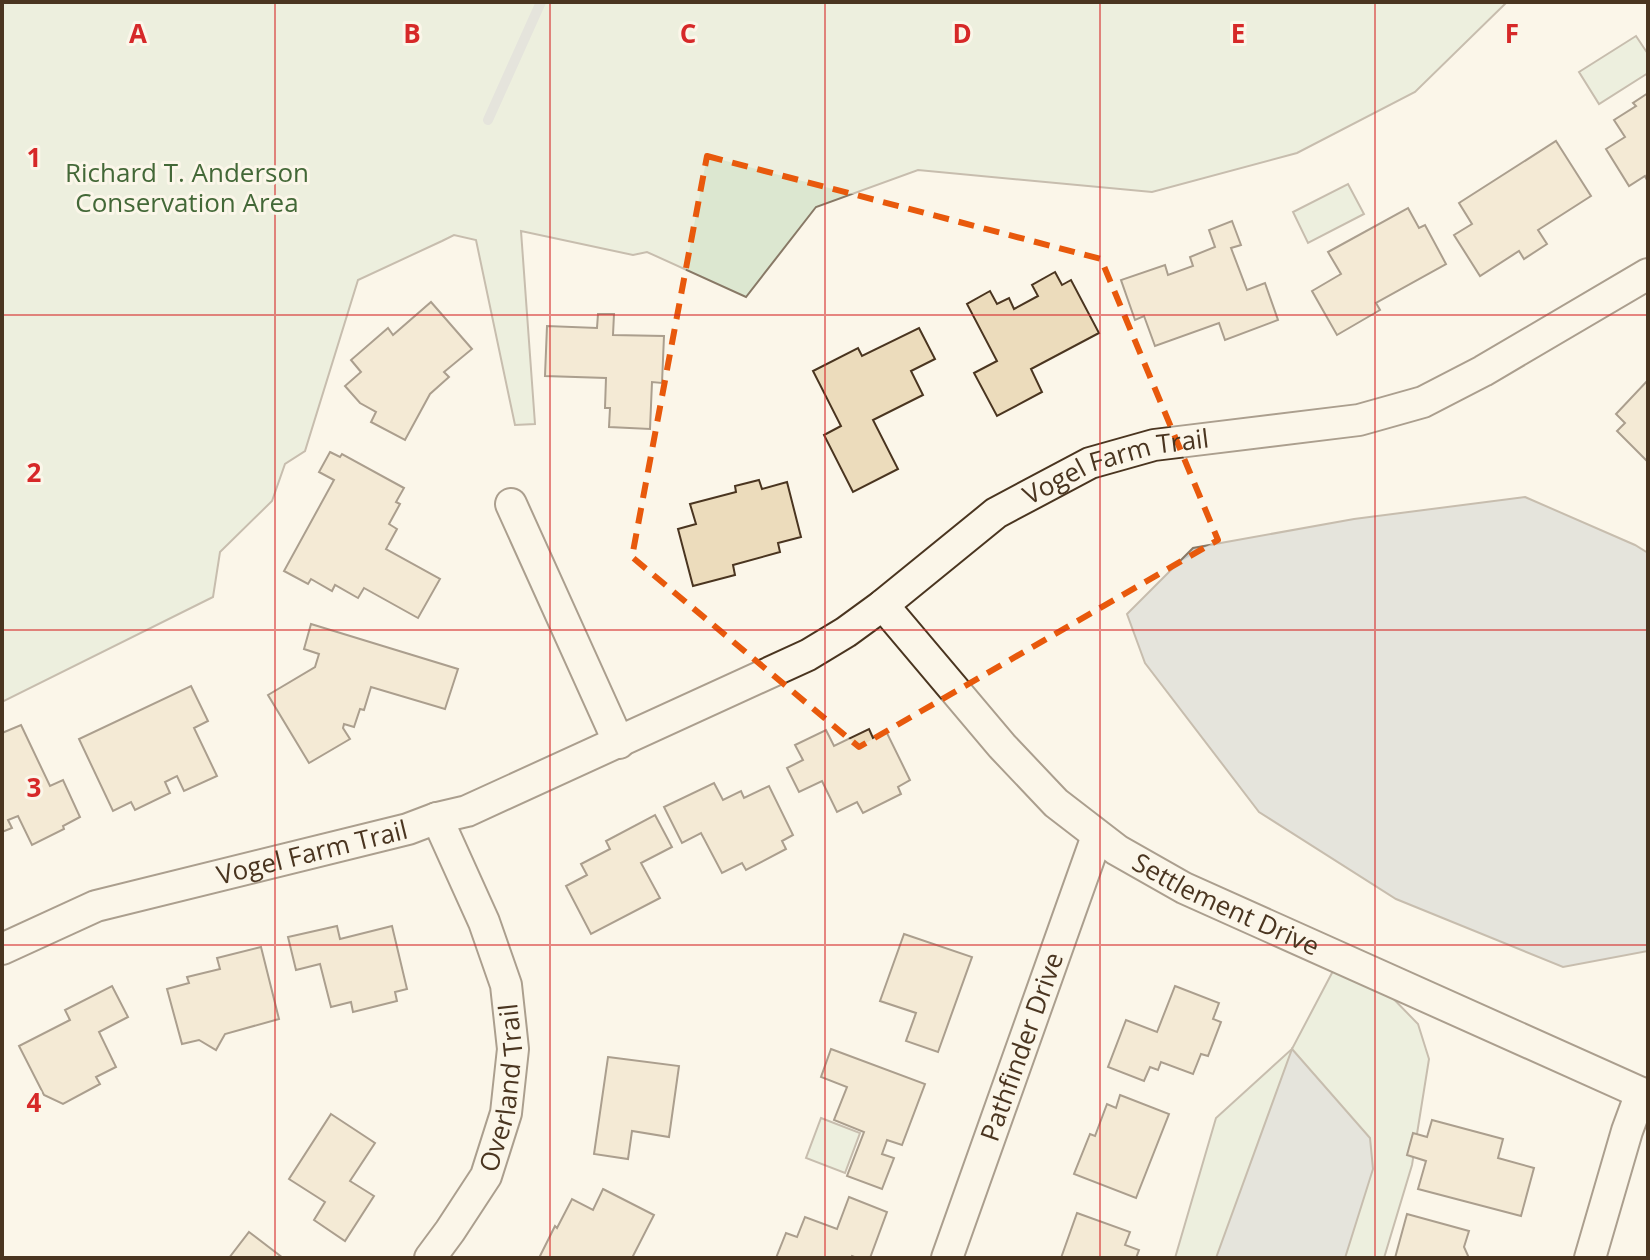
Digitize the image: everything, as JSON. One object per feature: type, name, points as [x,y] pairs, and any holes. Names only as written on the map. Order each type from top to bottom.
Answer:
[{"type":"street","name":"Vogel Farm Trail","points":[[2,949],[96,906],[408,829],[467,811],[808,655],[883,605],[996,513],[1090,463],[1154,445],[1359,420],[1423,402],[1483,371],[1648,274]]},
{"type":"street","points":[[511,504],[619,743]]},
{"type":"street","name":"Settlement Drive","points":[[883,605],[1002,746],[1056,803],[1117,850],[1184,888],[1644,1095]]},
{"type":"street","name":"Overland Trail","points":[[430,1258],[486,1176],[506,1113],[513,1049],[506,985],[484,922],[437,818]]},
{"type":"street","name":"Pathfinder Drive","points":[[947,1258],[1097,836]]},
{"type":"street","points":[[1590,1258],[1627,1131],[1644,1095]]},
{"type":"highlighted area","points":[[707,156],[1101,259],[1218,540],[859,747],[632,557]]},
{"type":"green space","name":"Richard T. Anderson Conservation Area","points":[[2,2],[1507,2],[1415,92],[1297,153],[1152,192],[918,170],[816,207],[746,297],[647,252],[633,255],[521,231],[535,424],[515,425],[476,240],[454,235],[358,280],[305,451],[285,464],[272,501],[220,552],[213,597],[2,702]]},
{"type":"green space","points":[[1636,36],[1648,54],[1648,73],[1599,104],[1579,72]]},
{"type":"green space","points":[[1348,184],[1364,214],[1308,243],[1293,212]]},
{"type":"green space","points":[[1333,971],[1377,982],[1418,1024],[1429,1059],[1412,1165],[1384,1258],[1175,1258],[1216,1118],[1292,1049]]},
{"type":"green space","points":[[821,1118],[860,1133],[845,1173],[806,1158]]},
{"type":"shaded area","points":[[1525,497],[1648,553],[1648,951],[1563,967],[1396,899],[1259,812],[1145,663],[1127,614],[1193,548],[1354,519]]},
{"type":"shaded area","points":[[1292,1049],[1370,1138],[1373,1169],[1345,1258],[1216,1258]]},
{"type":"building","points":[[1648,93],[1648,182],[1645,176],[1629,186],[1606,149],[1625,137],[1614,120],[1636,106],[1633,103]]},
{"type":"building","points":[[1556,141],[1591,196],[1538,230],[1547,244],[1524,259],[1519,251],[1480,276],[1454,235],[1472,224],[1459,203]]},
{"type":"building","points":[[1408,208],[1419,228],[1425,225],[1446,264],[1376,303],[1380,310],[1337,335],[1312,291],[1341,274],[1328,252]]},
{"type":"building","points":[[1232,221],[1241,245],[1231,248],[1247,290],[1265,283],[1278,320],[1225,340],[1219,323],[1155,346],[1144,316],[1135,320],[1121,280],[1165,265],[1168,275],[1193,266],[1190,257],[1215,247],[1209,230]]},
{"type":"building","points":[[1055,272],[1062,285],[1071,280],[1099,333],[1031,369],[1042,392],[997,416],[974,373],[997,361],[967,304],[990,291],[997,304],[1009,298],[1014,309],[1038,296],[1032,285]]},
{"type":"building","points":[[431,302],[472,349],[444,372],[449,377],[430,394],[405,440],[371,422],[376,412],[360,403],[345,386],[361,372],[351,360],[388,328],[393,335]]},
{"type":"building","points":[[598,314],[614,314],[613,335],[664,336],[662,383],[652,382],[650,429],[609,427],[610,408],[605,408],[606,378],[545,376],[547,326],[597,328]]},
{"type":"building","points":[[919,328],[935,359],[911,371],[923,395],[873,420],[898,469],[853,492],[824,435],[841,426],[813,371],[858,348],[862,356]]},
{"type":"building","points":[[1648,380],[1648,462],[1617,431],[1625,423],[1616,414]]},
{"type":"building","points":[[330,452],[340,457],[342,454],[404,488],[396,502],[400,504],[389,524],[397,529],[386,549],[440,579],[418,618],[364,588],[358,598],[335,585],[332,591],[311,579],[308,584],[284,571],[334,480],[319,472]]},
{"type":"building","points":[[759,480],[762,489],[787,482],[801,537],[778,543],[780,552],[733,565],[735,575],[693,586],[678,529],[696,524],[690,504],[736,492],[735,486]]},
{"type":"building","points":[[311,624],[458,669],[445,709],[371,687],[364,710],[360,709],[354,727],[344,724],[343,728],[350,739],[309,763],[268,695],[315,667],[319,654],[304,649]]},
{"type":"building","points":[[191,686],[208,721],[194,728],[217,776],[184,791],[177,776],[165,782],[170,793],[135,810],[131,802],[113,811],[79,739]]},
{"type":"building","points":[[21,725],[50,786],[63,780],[80,817],[32,845],[18,816],[8,820],[12,828],[2,832],[2,733]]},
{"type":"building","points":[[869,729],[873,738],[886,731],[910,780],[898,787],[901,794],[863,813],[857,802],[837,812],[822,781],[799,792],[787,768],[803,760],[795,745],[826,730],[834,746]]},
{"type":"building","points":[[714,783],[723,800],[741,791],[744,798],[769,786],[793,835],[782,841],[786,849],[746,870],[742,863],[722,873],[701,833],[682,843],[664,807]]},
{"type":"building","points":[[655,815],[672,847],[641,863],[660,898],[591,934],[566,886],[587,875],[581,864],[610,849],[606,841]]},
{"type":"building","points":[[337,926],[340,939],[392,926],[407,989],[395,992],[397,1001],[353,1012],[351,1002],[331,1007],[320,964],[296,970],[288,937]]},
{"type":"building","points":[[904,934],[972,957],[938,1052],[906,1041],[916,1013],[880,1001]]},
{"type":"building","points":[[261,947],[279,1019],[225,1034],[216,1050],[199,1040],[182,1044],[167,989],[189,983],[187,977],[220,969],[217,958]]},
{"type":"building","points":[[112,986],[128,1017],[99,1032],[116,1067],[96,1077],[100,1084],[63,1104],[44,1095],[19,1046],[70,1020],[65,1010]]},
{"type":"building","points":[[1175,986],[1219,1003],[1213,1019],[1221,1022],[1208,1056],[1201,1054],[1193,1074],[1161,1062],[1158,1070],[1150,1067],[1144,1081],[1108,1067],[1126,1020],[1157,1032]]},
{"type":"building","points":[[831,1049],[925,1084],[902,1145],[887,1140],[882,1154],[894,1158],[882,1189],[847,1176],[864,1132],[834,1120],[847,1087],[821,1077]]},
{"type":"building","points":[[608,1057],[679,1066],[669,1137],[632,1131],[628,1159],[594,1154]]},
{"type":"building","points":[[1120,1095],[1169,1114],[1136,1198],[1074,1174],[1090,1134],[1095,1136],[1107,1104],[1116,1108]]},
{"type":"building","points":[[331,1114],[375,1143],[350,1181],[374,1196],[345,1241],[314,1220],[325,1202],[289,1179]]},
{"type":"building","points":[[1432,1120],[1503,1139],[1498,1158],[1534,1168],[1521,1216],[1418,1189],[1426,1161],[1407,1155],[1413,1133],[1427,1137]]},
{"type":"building","points":[[603,1189],[654,1215],[632,1258],[539,1258],[572,1199],[593,1210]]},
{"type":"building","points":[[849,1197],[887,1212],[870,1258],[776,1258],[786,1233],[797,1237],[805,1217],[837,1229]]},
{"type":"building","points":[[1077,1213],[1130,1232],[1125,1245],[1139,1250],[1136,1258],[1061,1258]]},
{"type":"building","points":[[1407,1214],[1469,1231],[1464,1247],[1469,1258],[1395,1258]]},
{"type":"building","points":[[249,1232],[283,1258],[229,1258]]},
{"type":"waterway","points":[[488,120],[541,2]]}]
